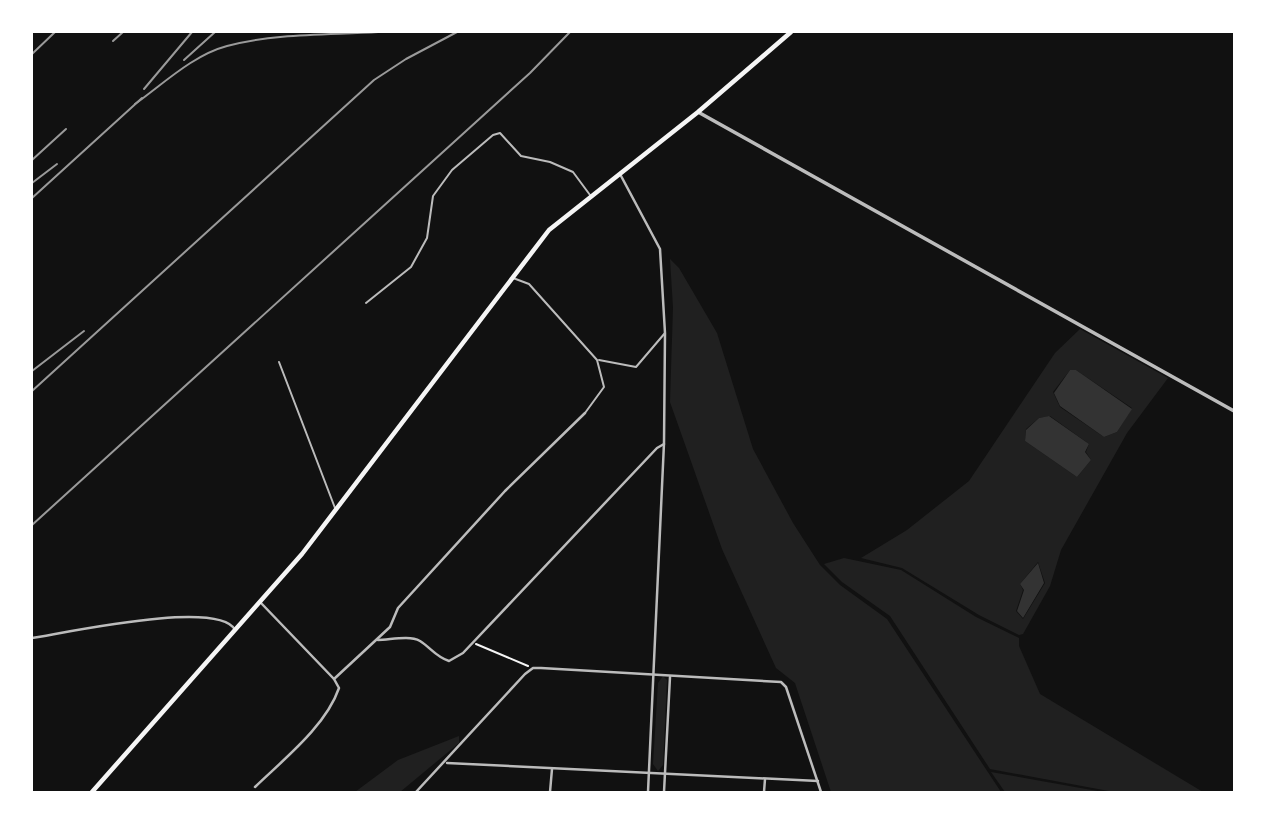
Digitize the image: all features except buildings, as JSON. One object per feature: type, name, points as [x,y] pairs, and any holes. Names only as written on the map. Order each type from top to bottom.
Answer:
[{"type":"main road","points":[[92,793],[261,603],[336,510],[549,230],[698,112],[791,32]]},
{"type":"street","points":[[698,112],[1234,411]]},
{"type":"street","points":[[620,174],[660,249],[665,333],[664,443],[648,793]]},
{"type":"street","points":[[334,679],[378,640],[390,627],[398,608],[505,491],[585,412]]},
{"type":"street","points":[[378,640],[411,638],[420,641],[439,659],[449,661],[473,643],[664,443]]},
{"type":"street","points":[[256,787],[335,700],[340,688],[261,603]]},
{"type":"street","points":[[32,638],[186,615],[223,620],[231,623],[235,631]]},
{"type":"street","points":[[416,793],[533,668],[781,682],[786,687],[821,793]]},
{"type":"street","points":[[664,793],[670,676]]},
{"type":"street","points":[[446,763],[818,780]]},
{"type":"street","points":[[550,793],[552,769]]},
{"type":"street","points":[[764,793],[765,779]]},
{"type":"lane","points":[[366,303],[411,267],[427,238],[433,196],[452,170],[493,135],[500,134],[522,156],[550,162],[573,172],[590,196]]},
{"type":"lane","points":[[512,278],[529,284],[597,360],[604,387],[585,412]]},
{"type":"lane","points":[[597,360],[635,367],[665,333]]},
{"type":"lane","points":[[279,362],[336,510]]},
{"type":"path","points":[[473,643],[533,668]]},
{"type":"shaded area","points":[[670,259],[679,268],[717,333],[753,449],[793,523],[820,565],[840,585],[887,619],[1001,792],[831,792],[795,683],[776,668],[722,549],[670,402],[673,307]]},
{"type":"shaded area","points":[[1080,329],[1168,378],[1127,433],[1061,550],[1050,586],[1023,634],[1019,635],[979,615],[902,568],[861,558],[907,530],[969,481],[1055,353]],"holes":[[[1070,370],[1076,370],[1132,408],[1117,432],[1104,437],[1060,407],[1053,392]],[[1050,416],[1089,444],[1086,452],[1091,460],[1077,477],[1025,441],[1026,429],[1039,418]],[[1038,562],[1045,583],[1023,619],[1016,611],[1023,590],[1020,584]]]},
{"type":"shaded area","points":[[1070,370],[1076,370],[1132,409],[1117,432],[1104,437],[1060,406],[1054,393]]},
{"type":"shaded area","points":[[1049,416],[1089,444],[1085,452],[1091,460],[1077,477],[1025,441],[1026,430],[1039,418]]},
{"type":"shaded area","points":[[844,558],[901,570],[976,617],[1019,638],[1019,646],[1040,694],[1203,792],[1114,792],[990,769],[890,616],[842,582],[824,564]]},
{"type":"shaded area","points":[[1038,563],[1044,583],[1023,618],[1017,611],[1024,590],[1020,584]]},
{"type":"shaded area","points":[[663,676],[667,680],[663,765],[658,771],[653,764],[658,683]]},
{"type":"shaded area","points":[[459,736],[459,743],[400,792],[355,792],[398,760]]},
{"type":"shaded area","points":[[991,772],[1103,792],[1005,792]]},
{"type":"railway","points":[[32,54],[55,32]]},
{"type":"railway","points":[[113,41],[123,32]]},
{"type":"railway","points":[[144,89],[192,32]]},
{"type":"railway","points":[[184,60],[215,32]]},
{"type":"railway","points":[[135,104],[190,63],[227,46],[283,37],[378,32]]},
{"type":"railway","points":[[32,391],[374,80],[406,59],[457,32]]},
{"type":"railway","points":[[32,525],[530,73],[570,32]]},
{"type":"railway","points":[[32,198],[142,98]]},
{"type":"railway","points":[[32,160],[66,129]]},
{"type":"railway","points":[[32,183],[57,164]]},
{"type":"railway","points":[[32,371],[84,331]]}]
